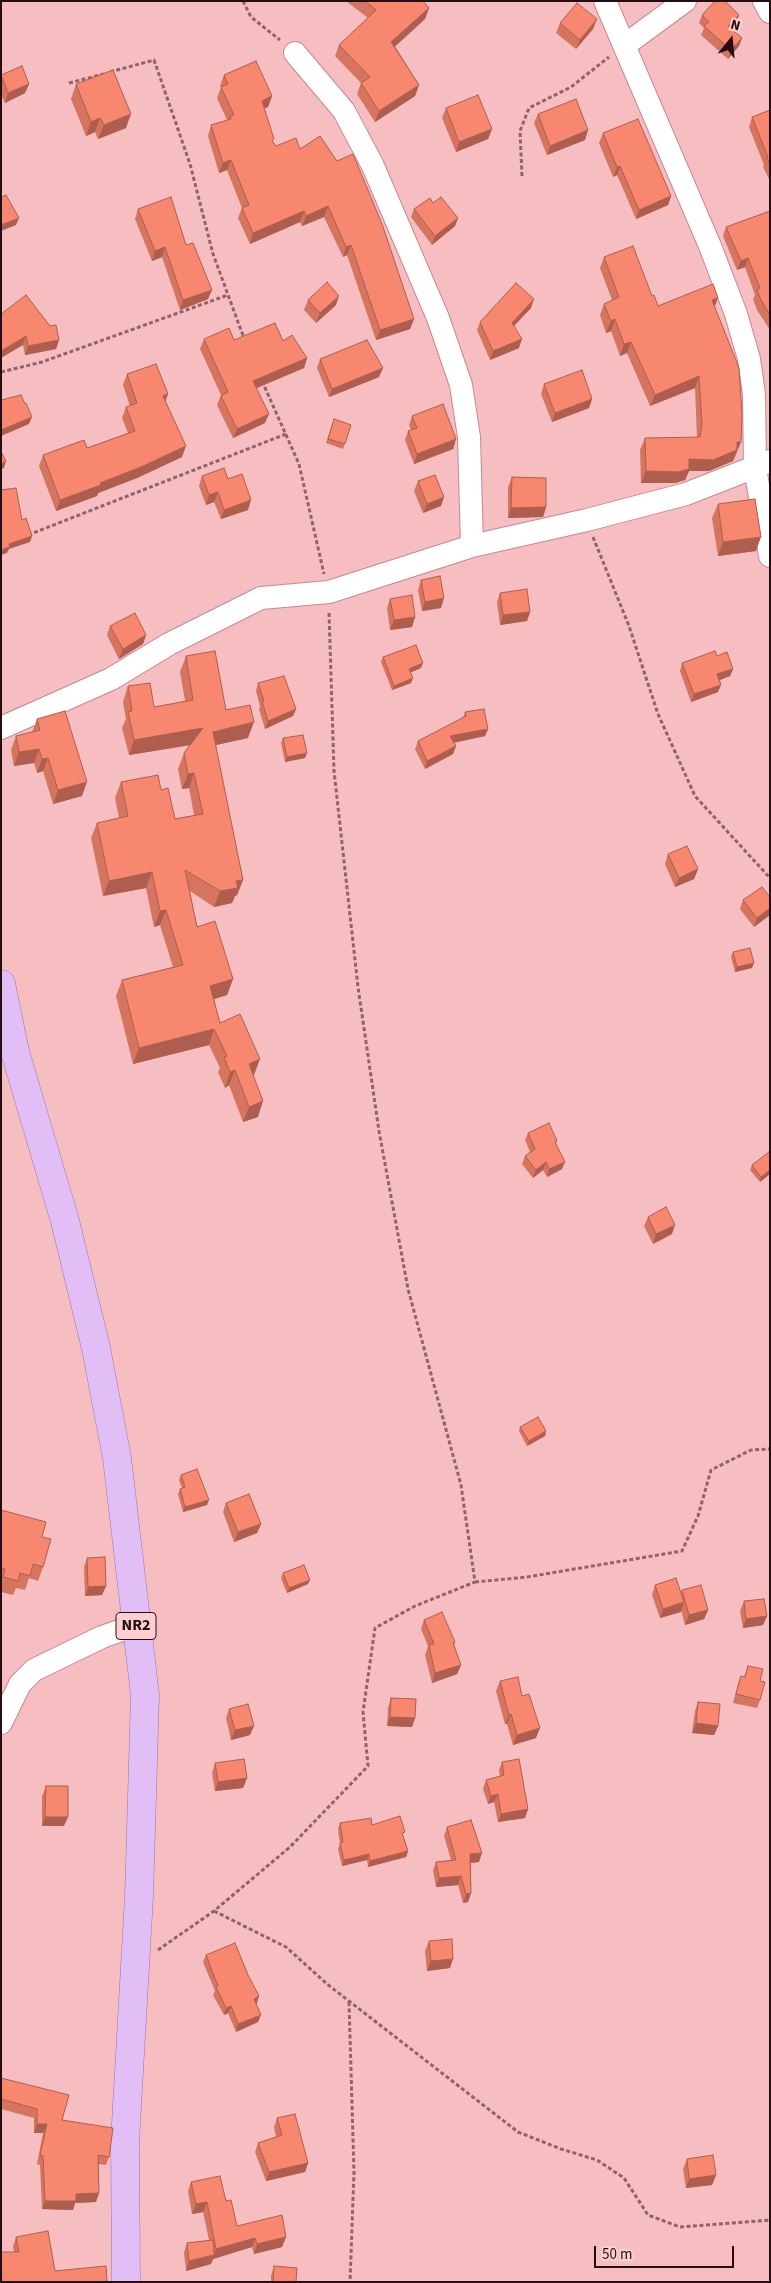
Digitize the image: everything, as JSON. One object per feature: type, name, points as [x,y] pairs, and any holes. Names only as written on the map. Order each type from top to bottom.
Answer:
[{"type":"highway","name":"NR2","points":[[1,984],[15,1052],[66,1221],[96,1348],[117,1458],[145,1695],[135,1966],[125,2141],[126,2282]]},
{"type":"street","points":[[605,1],[710,246],[736,314],[749,359],[754,394],[770,556]]},
{"type":"street","points":[[625,45],[685,1]]},
{"type":"street","points":[[764,1],[770,12]]},
{"type":"street","points":[[295,53],[344,111],[369,158],[438,318],[461,385],[469,437],[472,546]]},
{"type":"street","points":[[1,728],[111,679],[168,644],[261,598],[329,592],[472,546],[587,520],[686,494],[762,464]]},
{"type":"street","points":[[1,1723],[20,1684],[34,1670],[102,1637],[136,1624]]},
{"type":"path","points":[[243,1],[251,17],[295,53]]},
{"type":"path","points":[[522,176],[520,131],[529,108],[571,87],[625,45]]},
{"type":"path","points":[[70,83],[154,60],[190,164],[213,254],[246,343]]},
{"type":"path","points":[[1,372],[42,362],[228,295]]},
{"type":"path","points":[[262,379],[299,464],[329,592],[334,771],[358,987],[379,1131],[408,1288],[461,1485],[475,1582]]},
{"type":"path","points":[[27,536],[286,434]]},
{"type":"path","points":[[587,520],[629,626],[658,714],[695,796],[770,878]]},
{"type":"path","points":[[135,1966],[214,1911],[290,1847],[368,1766],[364,1712],[375,1628],[415,1606],[475,1582],[527,1576],[682,1551],[698,1516],[711,1470],[751,1450],[770,1448]]},
{"type":"path","points":[[214,1911],[286,1948],[349,2001],[518,2132],[561,2149],[597,2160],[624,2178],[648,2215],[680,2227],[770,2220]]},
{"type":"path","points":[[349,2001],[354,2172],[350,2282]]},
{"type":"building","points":[[365,1],[423,1],[429,8],[391,42],[419,85],[379,111],[361,83],[370,77],[339,45],[376,10]]},
{"type":"building","points":[[715,1],[725,1],[739,15],[728,26],[742,38],[731,50],[704,26],[709,22],[702,15]]},
{"type":"building","points":[[577,3],[597,19],[580,40],[560,23]]},
{"type":"building","points":[[256,61],[272,96],[262,101],[274,139],[272,141],[276,146],[296,138],[300,149],[320,136],[337,161],[353,154],[382,224],[414,319],[380,330],[351,245],[346,247],[328,206],[306,216],[304,211],[253,233],[242,208],[249,205],[231,160],[223,163],[211,125],[231,119],[230,116],[234,115],[221,87],[228,84],[224,75]]},
{"type":"building","points":[[22,66],[29,84],[8,93],[1,75]]},
{"type":"building","points":[[113,70],[131,114],[104,125],[100,118],[91,122],[76,84]]},
{"type":"building","points":[[478,95],[492,129],[459,142],[446,108]]},
{"type":"building","points":[[576,99],[588,130],[550,146],[538,114]]},
{"type":"building","points":[[770,110],[770,164],[752,117]]},
{"type":"building","points":[[638,119],[671,196],[639,210],[620,166],[617,167],[603,133]]},
{"type":"building","points":[[6,195],[19,218],[1,225],[1,197]]},
{"type":"building","points":[[171,197],[186,245],[193,243],[212,290],[183,300],[165,247],[155,251],[138,209]]},
{"type":"building","points":[[441,197],[458,218],[435,236],[414,209],[430,198],[433,203]]},
{"type":"building","points":[[770,211],[770,315],[757,290],[760,288],[748,258],[741,261],[726,227]]},
{"type":"building","points":[[633,246],[652,296],[654,295],[658,306],[713,284],[718,298],[712,300],[739,368],[742,415],[741,442],[737,442],[737,450],[713,460],[689,459],[689,469],[679,472],[646,471],[645,438],[700,437],[702,424],[699,376],[655,395],[631,342],[624,344],[615,319],[611,321],[604,304],[619,297],[604,257]]},
{"type":"building","points":[[327,282],[339,296],[320,313],[308,300]]},
{"type":"building","points":[[516,283],[534,299],[512,323],[522,339],[493,351],[480,322]]},
{"type":"building","points":[[26,295],[50,326],[56,325],[59,340],[28,346],[26,336],[1,351],[1,314]]},
{"type":"building","points":[[275,323],[283,341],[292,335],[307,358],[253,381],[269,414],[237,429],[221,396],[228,392],[204,339],[229,328],[234,340]]},
{"type":"building","points":[[367,340],[383,368],[332,389],[320,359]]},
{"type":"building","points":[[156,364],[168,394],[163,396],[186,446],[141,467],[100,483],[101,485],[60,500],[43,455],[84,440],[87,448],[135,431],[126,407],[137,403],[127,374]]},
{"type":"building","points":[[582,370],[592,399],[555,413],[544,384]]},
{"type":"building","points":[[21,395],[32,417],[1,430],[1,400]]},
{"type":"building","points":[[443,404],[456,439],[417,454],[408,431],[417,428],[412,416]]},
{"type":"building","points":[[334,419],[351,425],[345,444],[328,439]]},
{"type":"building","points":[[1,452],[6,461],[1,464]]},
{"type":"building","points":[[224,468],[228,479],[242,474],[251,500],[224,510],[218,492],[209,495],[202,476]]},
{"type":"building","points":[[435,475],[444,497],[427,504],[418,481]]},
{"type":"building","points":[[512,477],[546,478],[546,507],[511,508]]},
{"type":"building","points":[[16,488],[22,520],[26,518],[32,536],[9,544],[10,547],[1,550],[1,490]]},
{"type":"building","points":[[755,499],[761,537],[723,542],[718,504]]},
{"type":"building","points":[[440,576],[444,598],[425,602],[421,580]]},
{"type":"building","points":[[527,589],[530,612],[503,615],[500,593]]},
{"type":"building","points":[[412,595],[415,617],[394,620],[390,599]]},
{"type":"building","points":[[135,613],[146,635],[123,649],[110,626]]},
{"type":"building","points":[[416,645],[423,663],[409,669],[413,678],[394,686],[383,657]]},
{"type":"building","points":[[215,651],[226,710],[250,705],[254,722],[213,732],[243,880],[236,881],[238,888],[220,891],[185,870],[197,927],[215,921],[233,979],[210,986],[220,1023],[240,1014],[260,1059],[249,1064],[263,1101],[249,1107],[235,1070],[230,1072],[224,1057],[227,1056],[214,1029],[139,1048],[122,980],[183,965],[166,910],[160,911],[152,872],[109,881],[97,823],[128,816],[121,782],[158,775],[161,790],[168,788],[175,819],[203,814],[194,773],[188,774],[184,753],[203,728],[134,740],[128,712],[132,711],[128,686],[150,683],[154,707],[193,700],[186,656]]},
{"type":"building","points":[[715,651],[717,656],[727,652],[733,669],[717,674],[721,685],[694,694],[682,663]]},
{"type":"building","points":[[284,676],[296,709],[268,721],[258,683]]},
{"type":"building","points":[[484,709],[488,729],[450,736],[456,746],[427,761],[418,741],[466,716],[465,712]]},
{"type":"building","points":[[65,711],[87,782],[58,790],[48,758],[42,759],[39,749],[19,752],[16,736],[40,730],[37,719]]},
{"type":"building","points":[[303,735],[307,753],[287,757],[283,738]]},
{"type":"building","points":[[687,846],[698,869],[679,878],[668,854]]},
{"type":"building","points":[[762,887],[770,897],[770,908],[757,918],[743,900]]},
{"type":"building","points":[[750,948],[754,963],[737,967],[733,952]]},
{"type":"building","points":[[549,1123],[557,1141],[555,1142],[565,1162],[549,1169],[546,1162],[536,1170],[525,1156],[535,1149],[528,1133]]},
{"type":"building","points":[[769,1152],[770,1170],[761,1177],[752,1165]]},
{"type":"building","points":[[666,1207],[675,1225],[656,1234],[648,1217]]},
{"type":"building","points":[[538,1417],[546,1431],[529,1441],[520,1427]]},
{"type":"building","points":[[197,1469],[209,1500],[185,1507],[180,1489],[185,1487],[181,1475]]},
{"type":"building","points":[[249,1494],[261,1524],[238,1532],[226,1503]]},
{"type":"building","points":[[1,1510],[46,1522],[42,1537],[51,1539],[43,1567],[33,1564],[30,1576],[20,1573],[18,1581],[3,1577],[5,1569],[1,1568]]},
{"type":"building","points":[[105,1557],[106,1586],[88,1587],[87,1558]]},
{"type":"building","points":[[304,1565],[310,1580],[289,1588],[283,1573]]},
{"type":"building","points":[[676,1578],[684,1602],[663,1609],[655,1585]]},
{"type":"building","points":[[701,1585],[708,1610],[689,1615],[682,1590]]},
{"type":"building","points":[[764,1599],[767,1616],[746,1619],[744,1601]]},
{"type":"building","points":[[442,1612],[455,1642],[453,1643],[461,1665],[435,1673],[429,1645],[434,1644],[424,1620]]},
{"type":"building","points":[[748,1666],[763,1669],[760,1681],[765,1682],[760,1700],[736,1694],[741,1676],[745,1677]]},
{"type":"building","points":[[518,1677],[522,1696],[529,1694],[540,1728],[517,1735],[511,1714],[509,1715],[500,1681]]},
{"type":"building","points":[[391,1698],[416,1699],[415,1718],[390,1717]]},
{"type":"building","points":[[698,1702],[720,1704],[718,1726],[696,1723]]},
{"type":"building","points":[[248,1704],[254,1726],[235,1730],[229,1709]]},
{"type":"building","points":[[244,1759],[247,1778],[218,1782],[215,1763]]},
{"type":"building","points":[[519,1759],[528,1809],[501,1814],[498,1794],[491,1796],[486,1780],[504,1775],[502,1762]]},
{"type":"building","points":[[46,1786],[68,1786],[68,1817],[45,1817]]},
{"type":"building","points":[[400,1816],[405,1832],[402,1833],[408,1851],[370,1861],[369,1854],[344,1860],[340,1843],[343,1842],[340,1823],[371,1818],[372,1825]]},
{"type":"building","points":[[471,1820],[482,1853],[470,1854],[471,1893],[466,1894],[461,1876],[439,1878],[436,1862],[456,1860],[447,1827]]},
{"type":"building","points":[[452,1939],[453,1959],[431,1961],[429,1941]]},
{"type":"building","points":[[235,1943],[259,1996],[254,1999],[261,2015],[238,2024],[231,2006],[226,2008],[216,1987],[218,1986],[206,1955]]},
{"type":"building","points":[[1,2078],[69,2095],[62,2120],[113,2128],[109,2157],[98,2155],[99,2193],[76,2194],[76,2201],[45,2201],[43,2156],[40,2155],[47,2124],[37,2124],[37,2109],[1,2099]]},
{"type":"building","points":[[295,2114],[308,2163],[269,2172],[258,2143],[282,2135],[277,2118]]},
{"type":"building","points":[[713,2155],[716,2175],[689,2179],[687,2159]]},
{"type":"building","points":[[220,2176],[226,2201],[231,2200],[237,2226],[282,2215],[286,2237],[257,2244],[255,2238],[216,2249],[207,2202],[196,2204],[191,2182]]},
{"type":"building","points":[[48,2231],[55,2271],[106,2266],[107,2282],[2,2282],[1,2252],[19,2252],[16,2237]]},
{"type":"building","points":[[213,2240],[214,2255],[189,2261],[187,2243]]},
{"type":"building","points":[[274,2266],[297,2268],[296,2282],[273,2282]]}]
